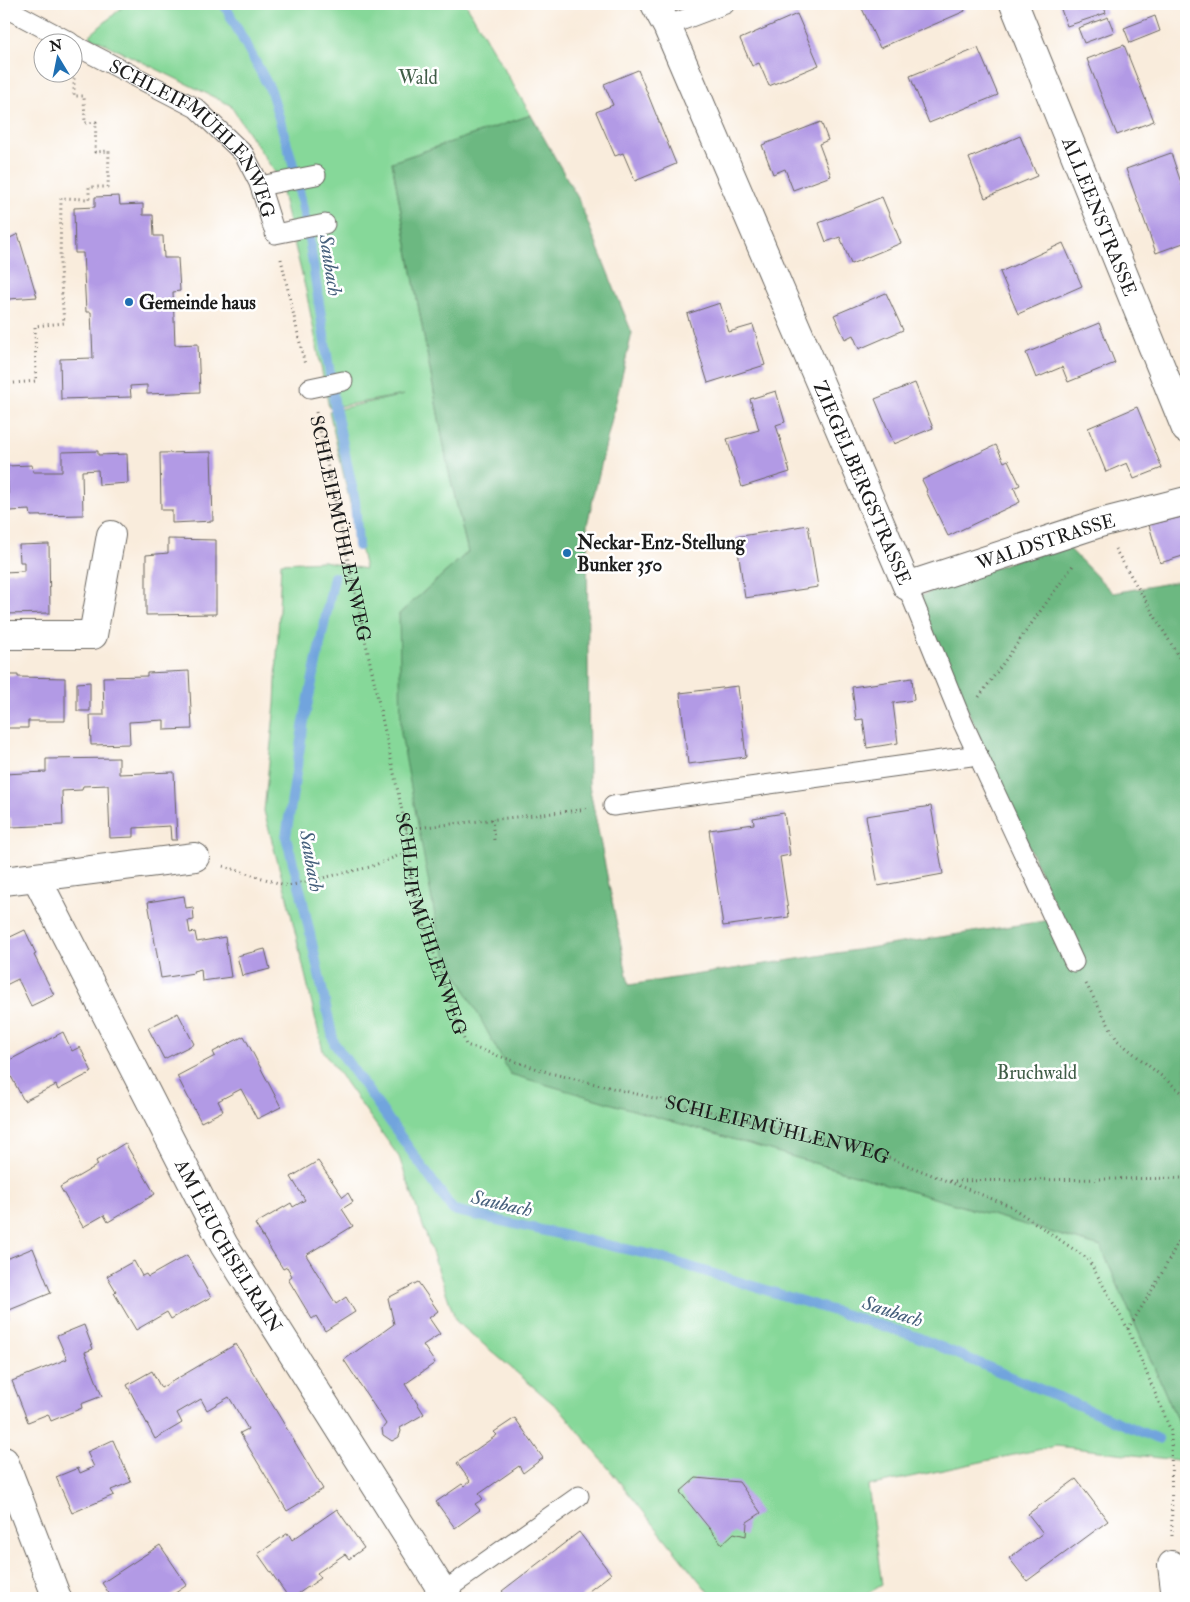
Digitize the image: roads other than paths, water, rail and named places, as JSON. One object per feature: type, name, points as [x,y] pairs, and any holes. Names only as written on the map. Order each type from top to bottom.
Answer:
[{"type":"street","name":"ALLEENSTRASSE","points":[[1014,4],[1186,429]]},
{"type":"street","name":"ZIEGELBERGSTRASSE","points":[[661,15],[907,586]]},
{"type":"street","name":"WALDSTRASSE","points":[[907,586],[1100,523],[1186,501]]},
{"type":"street","points":[[4,635],[93,635],[111,535]]},
{"type":"street","points":[[4,881],[195,857]]},
{"type":"street","name":"AM LEUCHSELRAIN","points":[[36,877],[224,1245],[445,1595]]},
{"type":"street","points":[[4,1461],[57,1598]]},
{"type":"street","points":[[1172,1565],[1176,1598]]},
{"type":"lane","points":[[661,15],[725,4]]},
{"type":"lane","name":"SCHLEIFMÜHLENWEG","points":[[4,8],[51,32]]},
{"type":"lane","name":"SCHLEIFMÜHLENWEG","points":[[82,48],[196,108],[244,154],[260,186],[274,230],[313,226]]},
{"type":"lane","points":[[260,186],[304,178]]},
{"type":"lane","name":"ZIEGELBERGSTRASSE","points":[[907,586],[962,721],[1074,962]]},
{"type":"lane","points":[[613,806],[978,755]]},
{"type":"lane","points":[[445,1595],[579,1496]]},
{"type":"waterway","name":"Saubach","points":[[224,4],[271,91],[295,171],[309,238],[335,407],[355,501],[358,546]]},
{"type":"waterway","name":"Saubach","points":[[334,577],[304,721],[286,837],[301,893],[334,1043],[453,1210],[652,1255],[915,1336],[1158,1439]]},
{"type":"place","name":"Gemeinde haus","points":[[129,302]]},
{"type":"place","name":"Neckar-Enz-Stellung Bunker 350","points":[[567,553]]},
{"type":"park label","name":"Wald","points":[[418,77]]},
{"type":"park label","name":"Bruchwald","points":[[1037,1072]]}]
